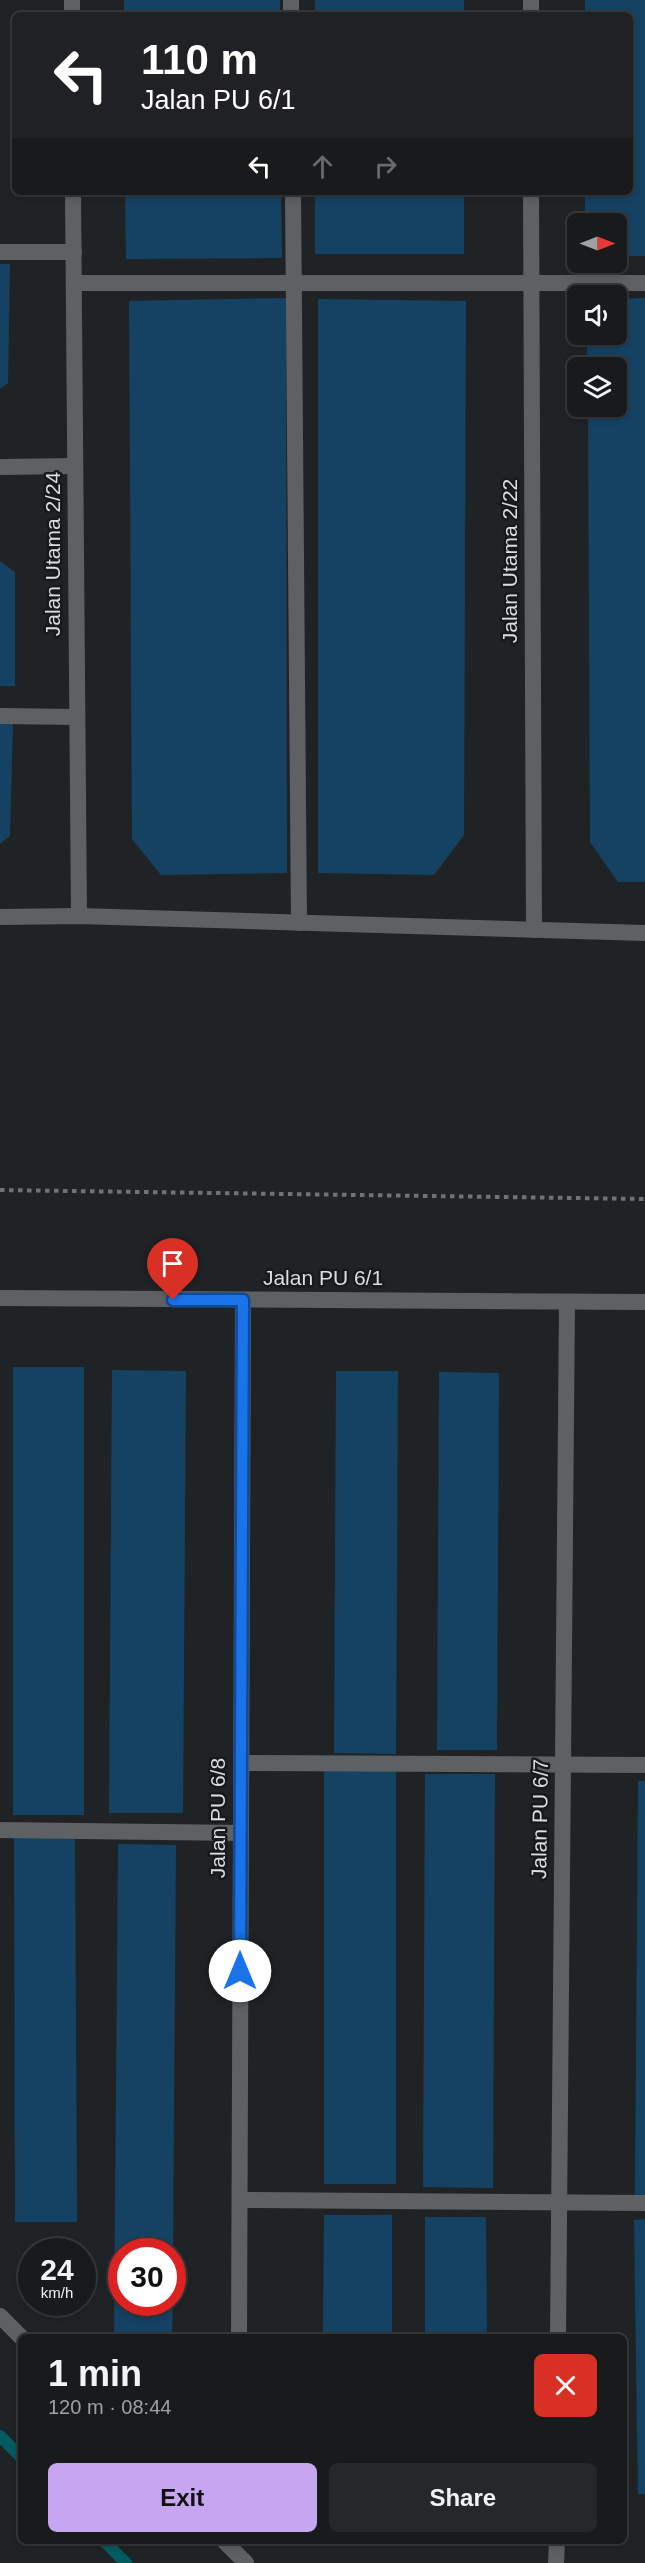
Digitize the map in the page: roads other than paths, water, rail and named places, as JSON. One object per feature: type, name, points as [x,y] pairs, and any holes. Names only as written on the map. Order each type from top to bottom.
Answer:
[{"type":"street","name":"Jalan Utama 2/24","points":[[73,195],[79,916]]},
{"type":"street","points":[[293,195],[299,923]]},
{"type":"street","name":"Jalan Utama 2/22","points":[[531,195],[534,930]]},
{"type":"street","points":[[0,252],[74,252]]},
{"type":"street","points":[[74,283],[645,283]]},
{"type":"street","points":[[0,467],[75,466]]},
{"type":"street","points":[[0,716],[77,717]]},
{"type":"street","points":[[0,917],[79,916],[645,933]]},
{"type":"street","name":"Jalan PU 6/1","points":[[0,1298],[645,1302]]},
{"type":"street","name":"Jalan PU 6/8","points":[[239,2334],[243,1300]]},
{"type":"street","name":"Jalan PU 6/7","points":[[558,2334],[567,1302]]},
{"type":"street","points":[[241,1763],[645,1765]]},
{"type":"street","points":[[0,1830],[241,1833]]},
{"type":"street","points":[[240,2200],[645,2203]]},
{"type":"street","points":[[0,2316],[18,2334]]},
{"type":"street","points":[[228,2544],[241,2553]]},
{"type":"street","points":[[556,2563],[557,2544]]},
{"type":"waterway","points":[[0,2436],[18,2454]]},
{"type":"waterway","points":[[107,2544],[126,2563]]}]
